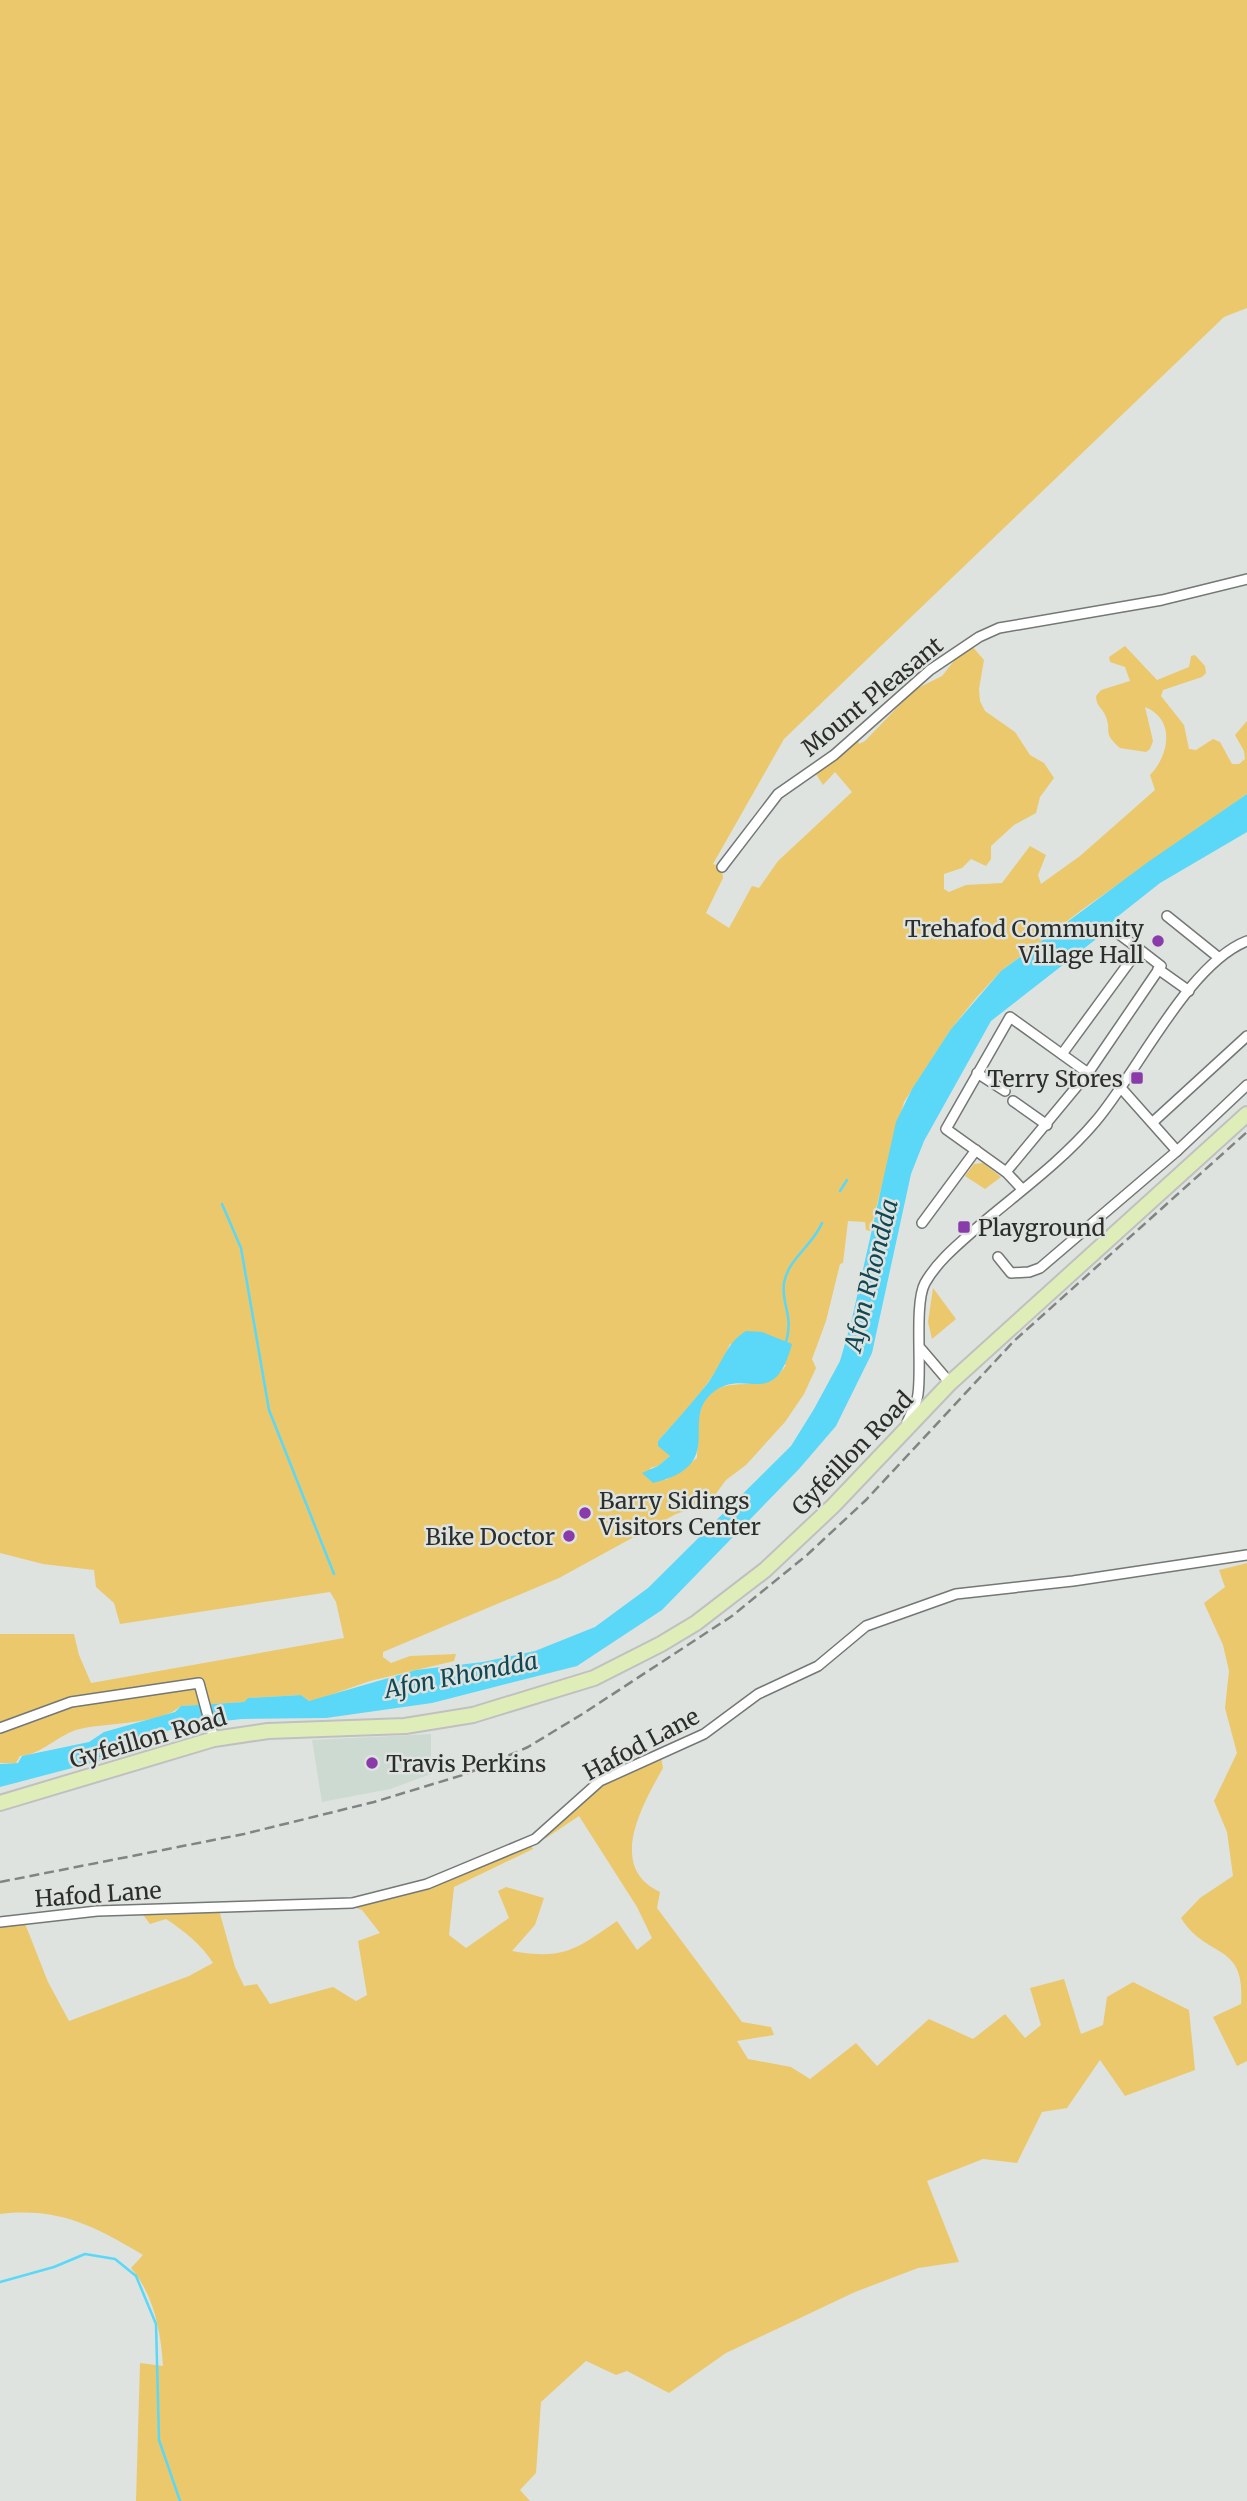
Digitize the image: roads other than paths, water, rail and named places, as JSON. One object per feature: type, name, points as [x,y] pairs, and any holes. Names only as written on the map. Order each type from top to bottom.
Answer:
[{"type":"main road","name":"Gyfeillon Road","points":[[0,1803],[212,1732],[405,1726],[446,1720],[537,1698],[594,1678],[661,1644],[730,1599],[807,1532],[950,1383],[1247,1114]]},
{"type":"street","name":"Mount Pleasant","points":[[722,867],[778,794],[834,755],[930,670],[979,637],[999,628],[1162,600],[1247,579]]},
{"type":"street","points":[[1167,916],[1219,957]]},
{"type":"street","points":[[1120,935],[1189,991]]},
{"type":"street","points":[[903,1434],[918,1398],[920,1304],[923,1285],[951,1252],[1088,1129],[1121,1088],[1189,991],[1229,948],[1247,941]]},
{"type":"street","points":[[1062,1054],[1139,949]]},
{"type":"street","points":[[1006,1172],[1048,1125],[1088,1073],[1160,967]]},
{"type":"street","points":[[1022,1189],[1006,1172],[946,1129],[977,1073],[1010,1017],[1088,1073]]},
{"type":"street","points":[[1153,1122],[1247,1037]]},
{"type":"street","points":[[977,1073],[1005,1091]]},
{"type":"street","points":[[998,1257],[1012,1273],[1040,1268],[1177,1151],[1247,1085]]},
{"type":"street","points":[[1121,1088],[1177,1151]]},
{"type":"street","points":[[1013,1101],[1048,1125]]},
{"type":"street","points":[[922,1223],[976,1150]]},
{"type":"street","points":[[920,1349],[950,1383]]},
{"type":"street","name":"Hafod Lane","points":[[0,1922],[97,1910],[352,1903],[427,1884],[535,1839],[600,1781],[704,1734],[758,1694],[818,1666],[866,1626],[956,1594],[1073,1581],[1247,1555]]},
{"type":"street","points":[[0,1728],[71,1702],[199,1683],[212,1732]]},
{"type":"water","name":"Afon Rhondda","points":[[1247,794],[1247,832],[1160,883],[1117,917],[1100,936],[991,1021],[924,1141],[911,1174],[872,1353],[836,1426],[799,1469],[662,1610],[577,1666],[432,1703],[326,1718],[242,1719],[187,1725],[140,1739],[114,1757],[0,1787],[0,1764],[18,1763],[22,1756],[89,1742],[104,1732],[175,1712],[181,1706],[301,1695],[309,1701],[416,1670],[483,1662],[535,1651],[595,1627],[648,1588],[791,1446],[814,1409],[840,1361],[851,1323],[896,1122],[912,1089],[951,1029],[1001,971],[1148,862]]},
{"type":"water","points":[[746,1331],[762,1332],[792,1344],[784,1365],[776,1377],[767,1383],[735,1383],[723,1386],[711,1394],[699,1417],[696,1454],[689,1465],[676,1475],[653,1483],[642,1473],[658,1466],[670,1456],[658,1446],[658,1441],[708,1383],[734,1341]]},
{"type":"waterway","points":[[840,1191],[847,1180]]},
{"type":"waterway","points":[[222,1204],[241,1248],[269,1410],[334,1574]]},
{"type":"waterway","points":[[786,1342],[789,1325],[784,1297],[786,1274],[822,1223]]},
{"type":"waterway","points":[[0,2282],[54,2267],[85,2254],[115,2259],[136,2276],[156,2324],[159,2440],[180,2501]]},
{"type":"railway","points":[[0,1882],[244,1834],[374,1802],[466,1774],[528,1747],[732,1616],[807,1555],[866,1500],[1014,1341],[1247,1132]]},
{"type":"place","name":"Trehafod Community Village Hall","points":[[1158,941]]},
{"type":"place","name":"Terry Stores","points":[[1137,1078]]},
{"type":"place","name":"Playground","points":[[964,1227]]},
{"type":"place","name":"Barry Sidings Visitors Center","points":[[585,1513]]},
{"type":"place","name":"Bike Doctor","points":[[569,1536]]},
{"type":"place","name":"Travis Perkins","points":[[372,1763]]}]
